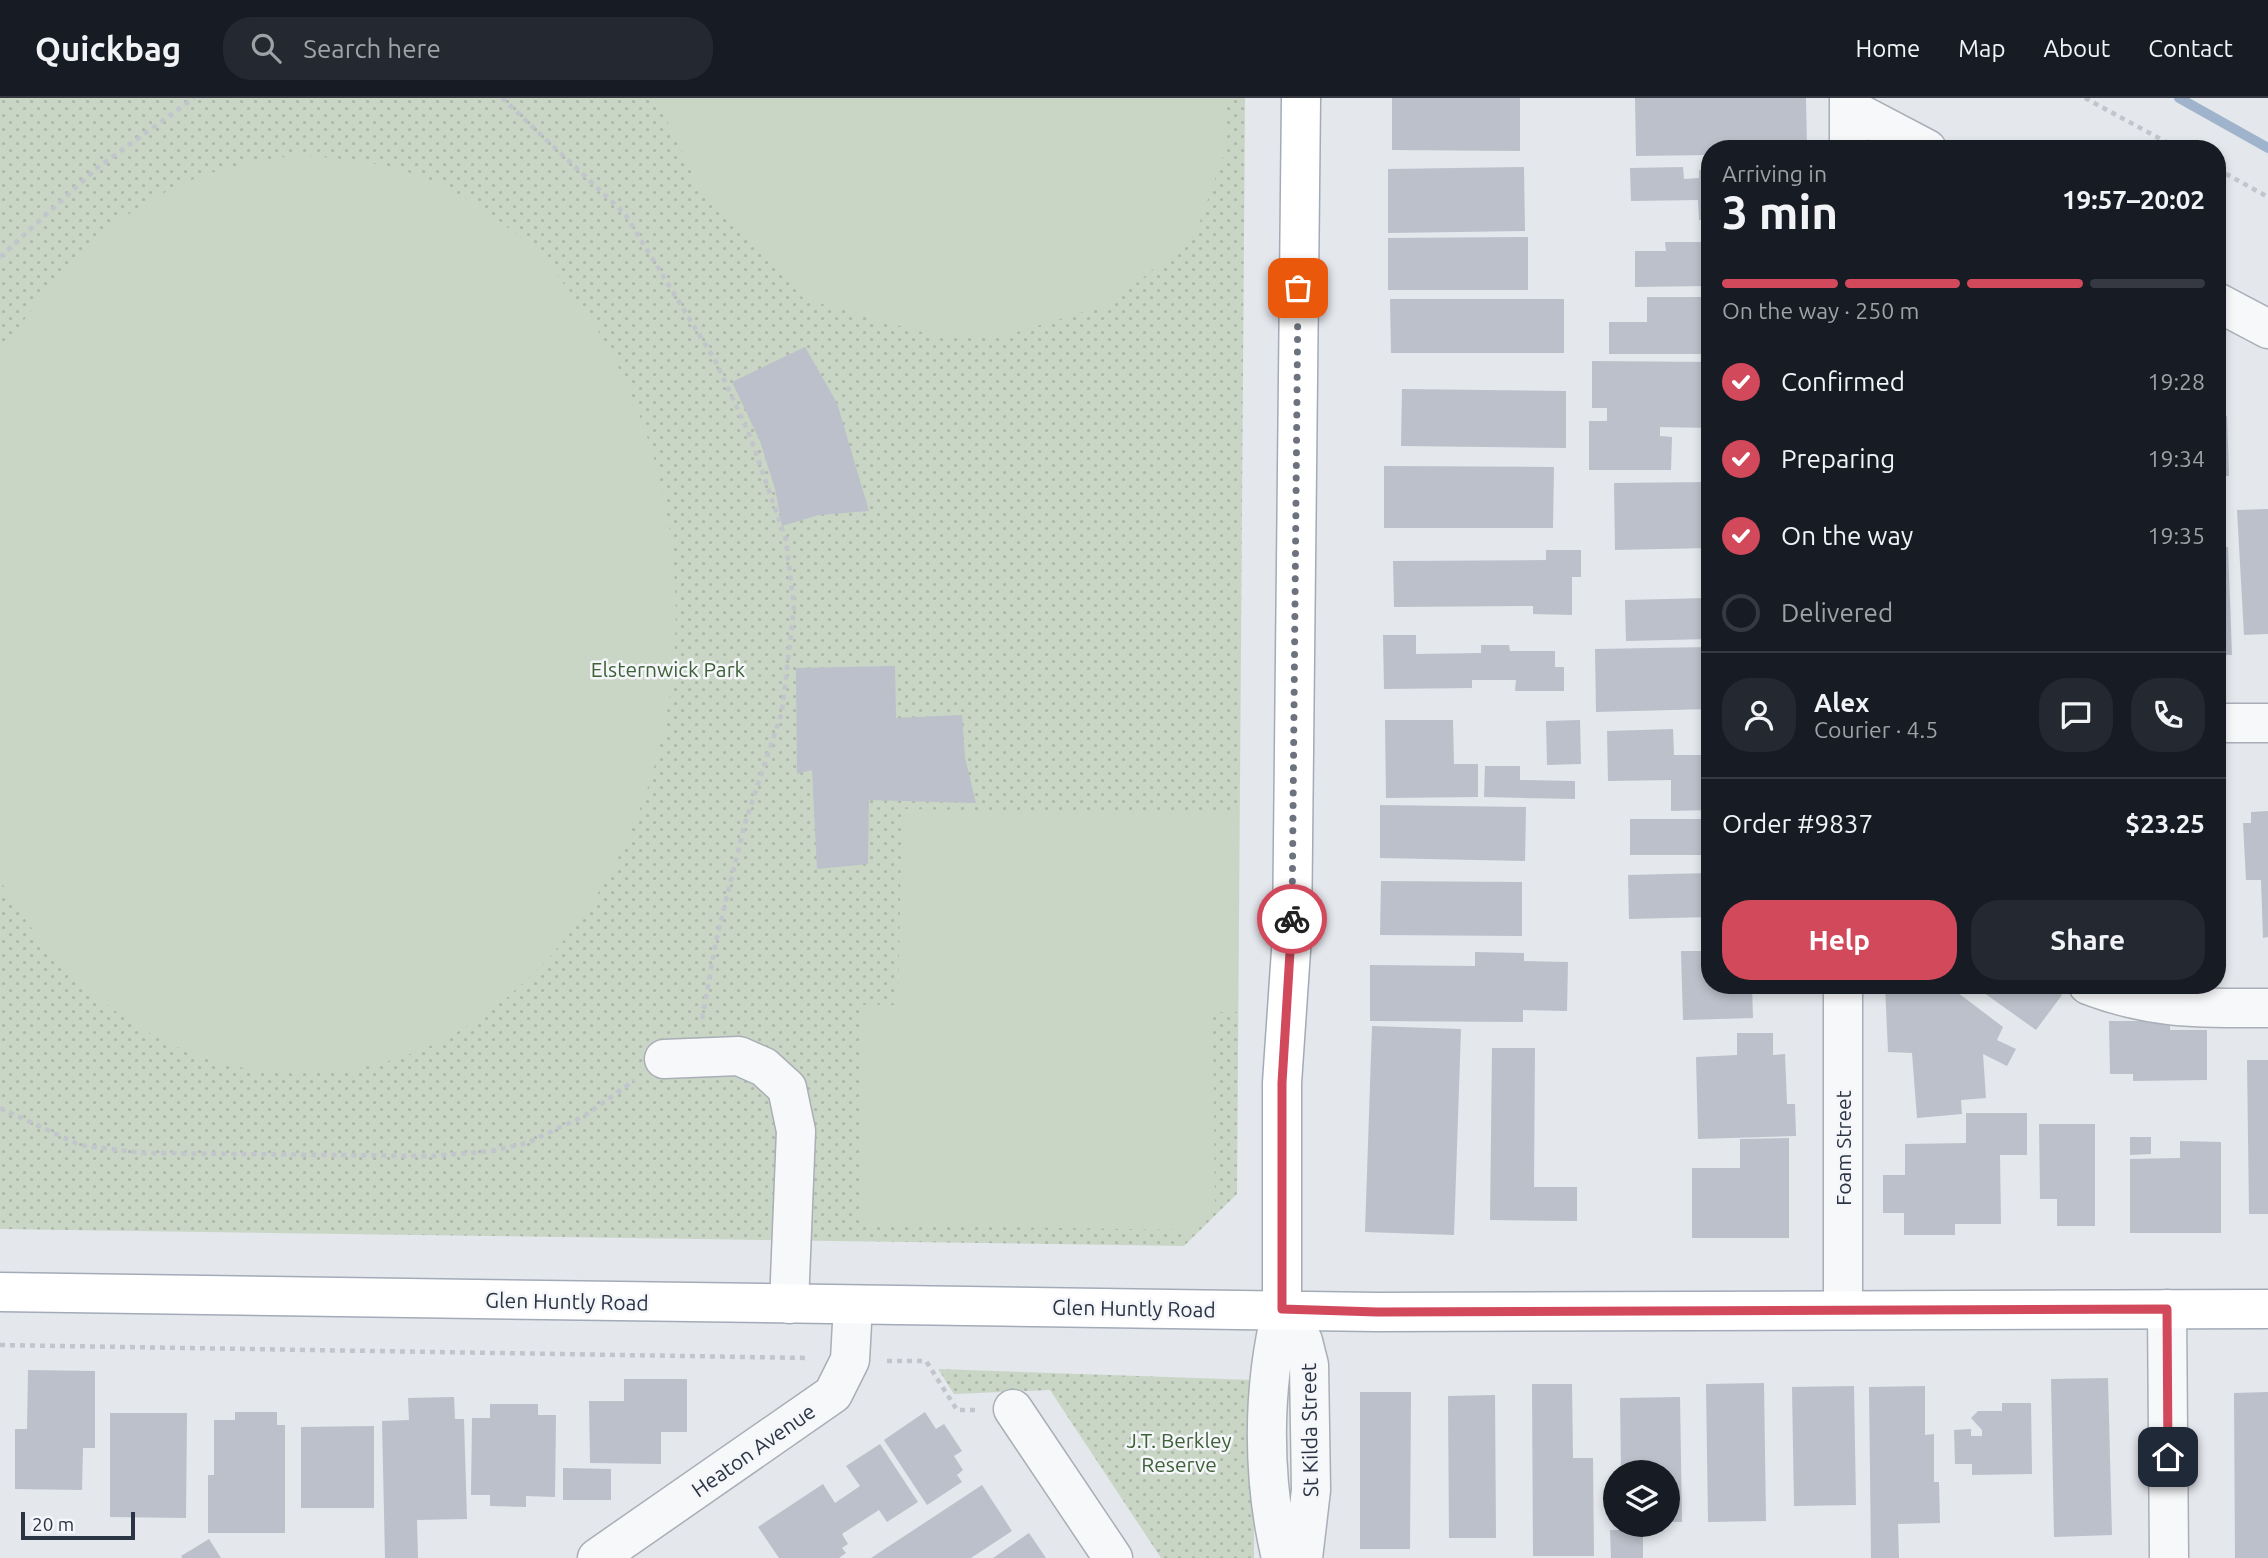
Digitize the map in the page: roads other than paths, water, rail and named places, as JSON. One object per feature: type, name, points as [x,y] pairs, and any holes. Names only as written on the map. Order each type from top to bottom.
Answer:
[{"type":"main road","name":"St Kilda Street","points":[[1282,1309],[1282,1094],[1292,936],[1301,98]]},
{"type":"main road","name":"Glen Huntly Road","points":[[0,1292],[1377,1312],[2268,1309]]},
{"type":"street","points":[[1849,103],[1849,140]]},
{"type":"street","points":[[1849,103],[1912,140]]},
{"type":"street","points":[[2226,307],[2268,329]]},
{"type":"street","points":[[2226,723],[2268,723]]},
{"type":"street","name":"Foam Street","points":[[1843,994],[1843,1310]]},
{"type":"street","points":[[2115,994],[2148,1005],[2268,1008]]},
{"type":"street","points":[[679,1057],[739,1056],[764,1067],[787,1088],[796,1131],[789,1304]]},
{"type":"street","name":"Heaton Avenue","points":[[597,1558],[833,1394],[850,1360],[853,1305]]},
{"type":"street","name":"St Kilda Street","points":[[1281,1558],[1273,1513],[1269,1419],[1271,1357],[1282,1309]]},
{"type":"street","name":"St Kilda Street","points":[[1282,1309],[1303,1341],[1309,1365],[1311,1490],[1303,1558]]},
{"type":"street","points":[[2167,1309],[2169,1558]]},
{"type":"street","points":[[1013,1409],[1113,1558]]},
{"type":"waterway","points":[[2179,98],[2268,148]]},
{"type":"park label","name":"Elsternwick Park","points":[[668,669]]},
{"type":"park label","name":"J.T. Berkley Reserve","points":[[1179,1452]]}]
